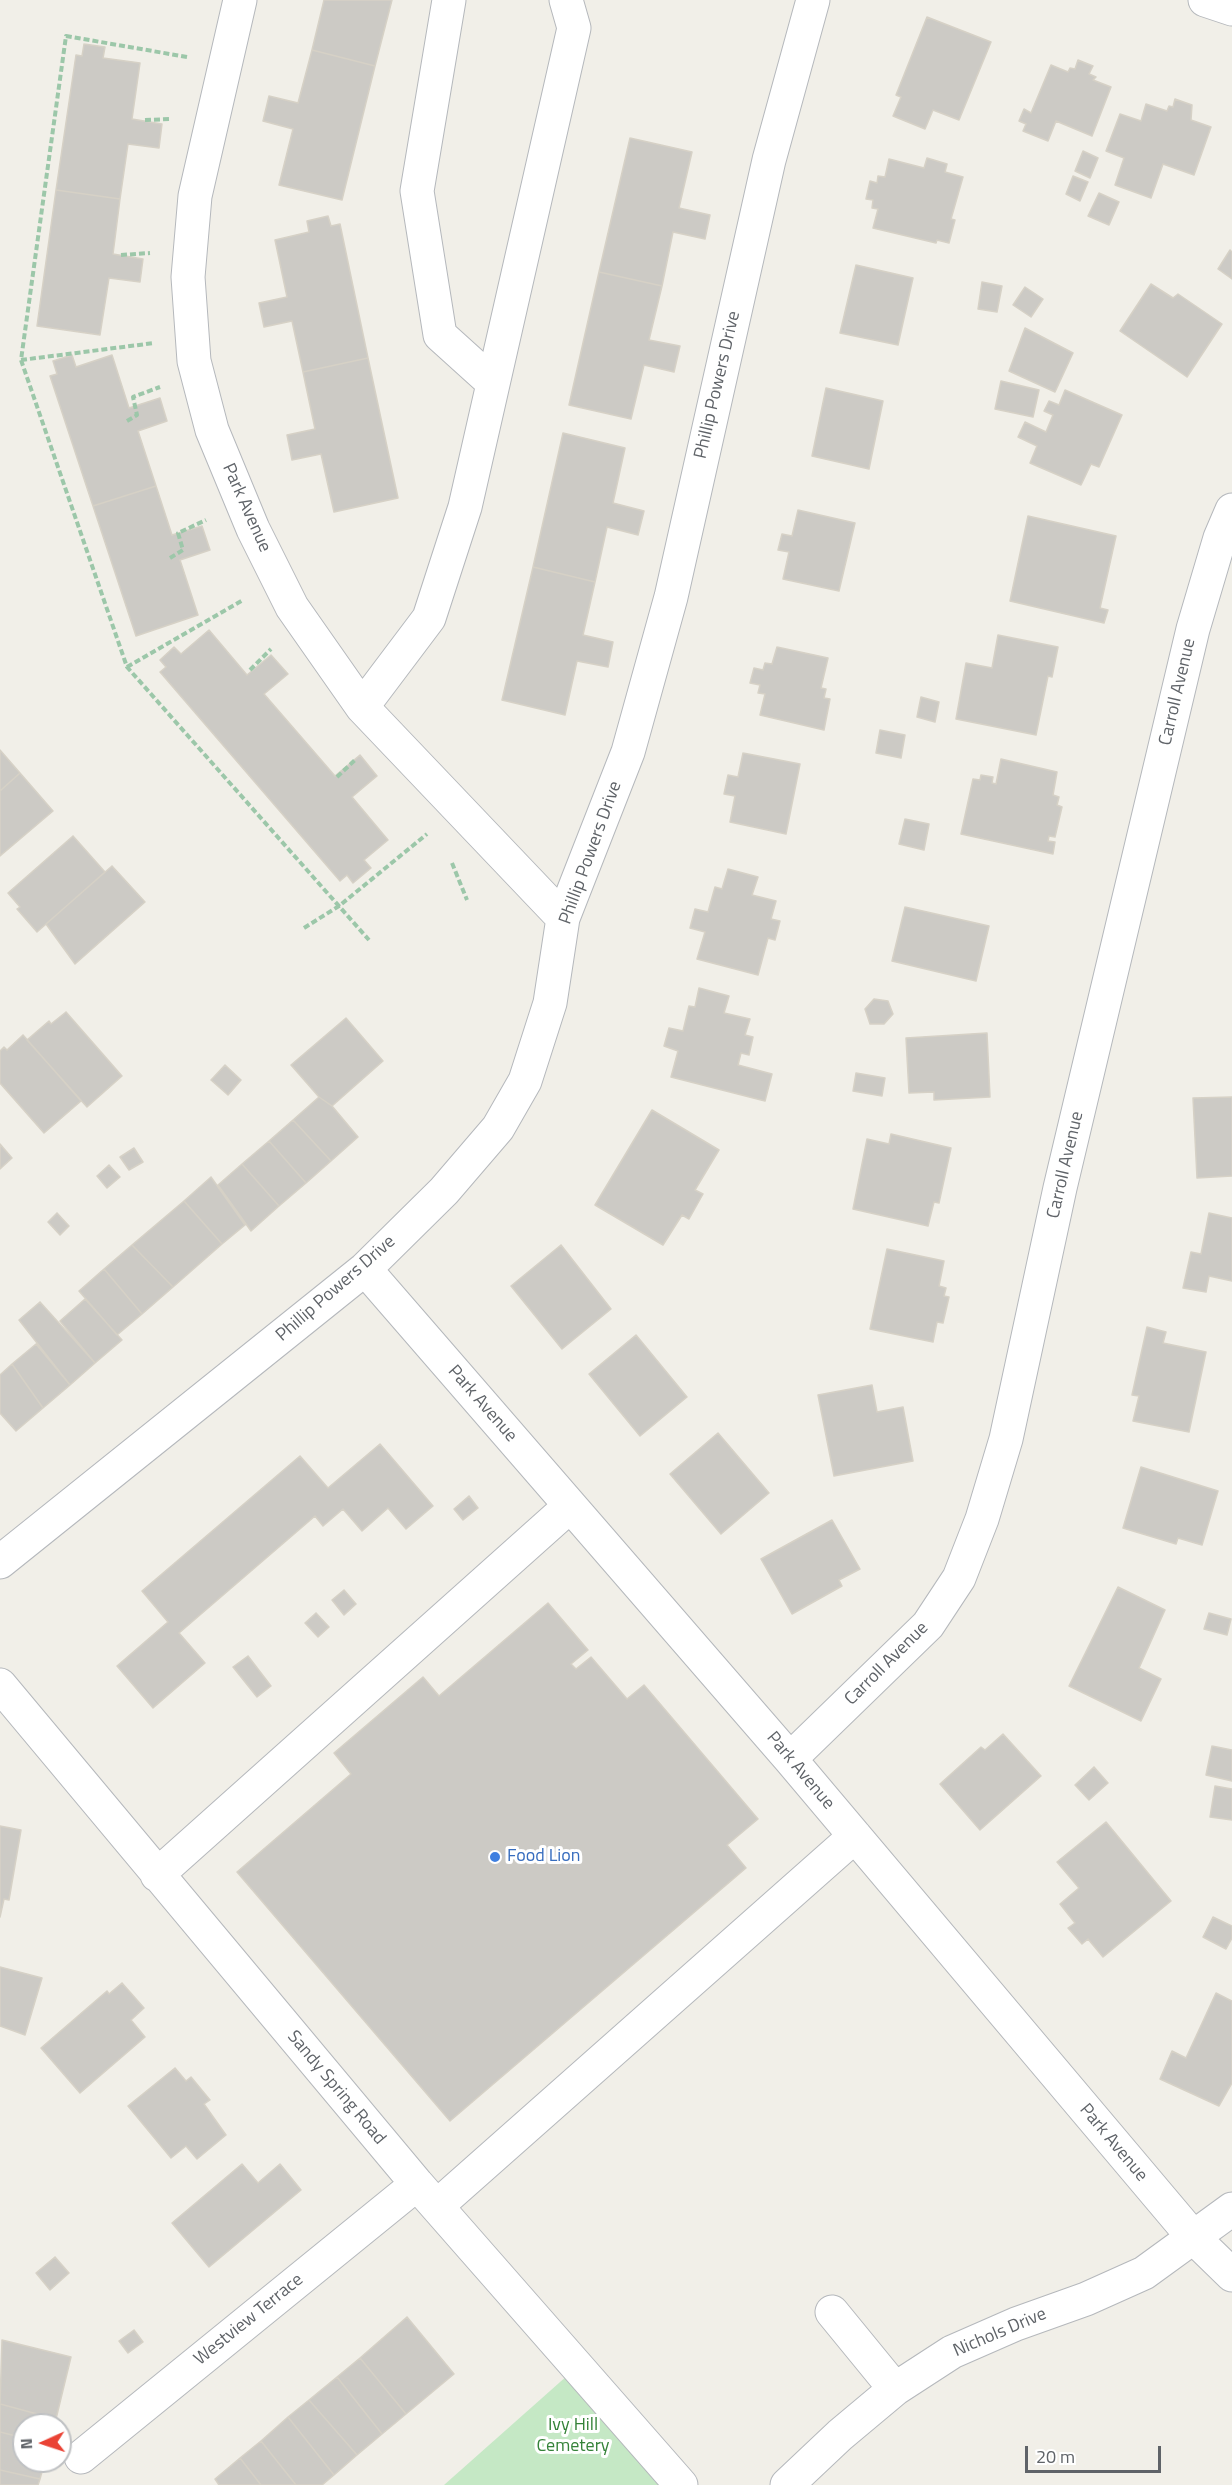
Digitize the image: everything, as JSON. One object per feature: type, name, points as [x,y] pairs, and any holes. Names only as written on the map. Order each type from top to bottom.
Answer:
[{"type":"street","name":"Park Avenue","points":[[240,0],[195,196],[188,277],[194,361],[213,430],[253,529],[292,607],[362,707],[563,918]]},
{"type":"street","points":[[449,0],[417,191],[440,335],[492,382]]},
{"type":"street","points":[[362,707],[429,618],[465,507],[574,28],[566,0]]},
{"type":"street","name":"Phillip Powers Drive","points":[[0,1562],[365,1269],[444,1191],[498,1128],[525,1081],[550,1003],[563,918],[628,752],[638,719],[670,597],[769,159],[813,0]]},
{"type":"street","points":[[1205,0],[1232,9]]},
{"type":"street","name":"Carroll Avenue","points":[[790,1759],[928,1625],[960,1578],[982,1519],[1006,1439],[1060,1188],[1193,629],[1220,538],[1232,510]]},
{"type":"street","name":"Park Avenue","points":[[365,1269],[790,1759],[1194,2238],[1232,2275]]},
{"type":"street","points":[[157,1875],[570,1506]]},
{"type":"street","name":"Sandy Spring Road","points":[[0,1684],[157,1875],[427,2195],[681,2485]]},
{"type":"street","name":"Westview Terrace","points":[[81,2457],[427,2195],[855,1836]]},
{"type":"street","name":"Nichols Drive","points":[[787,2485],[840,2435],[895,2389],[952,2352],[1016,2324],[1086,2299],[1144,2273],[1232,2210]]},
{"type":"street","points":[[832,2312],[895,2389]]},
{"type":"path","points":[[66,36],[21,360],[127,667],[369,940]]},
{"type":"path","points":[[145,120],[178,119]]},
{"type":"path","points":[[121,255],[154,252]]},
{"type":"path","points":[[21,360],[161,342]]},
{"type":"path","points":[[128,421],[137,414],[133,397],[167,385]]},
{"type":"path","points":[[170,558],[183,550],[177,533],[207,519]]},
{"type":"path","points":[[127,667],[250,596]]},
{"type":"path","points":[[250,670],[272,647]]},
{"type":"green space","name":"Ivy Hill Cemetery","points":[[577,2367],[678,2485],[444,2485]]},
{"type":"building","points":[[324,0],[392,0],[375,66],[312,50]]},
{"type":"building","points":[[927,17],[991,42],[959,120],[933,110],[925,129],[893,116],[901,97],[896,95]]},
{"type":"building","points":[[84,44],[105,47],[103,58],[140,63],[132,119],[162,124],[159,148],[128,144],[120,199],[56,190],[76,55],[82,56]]},
{"type":"building","points":[[312,50],[375,66],[342,200],[279,185],[293,129],[263,121],[269,96],[298,103]]},
{"type":"building","points":[[1078,60],[1093,66],[1089,74],[1096,77],[1093,80],[1111,87],[1092,136],[1056,121],[1048,141],[1023,131],[1026,124],[1019,121],[1024,109],[1031,113],[1051,65],[1068,72],[1070,68],[1075,69]]},
{"type":"building","points":[[1175,99],[1192,105],[1191,120],[1211,127],[1194,175],[1163,164],[1151,198],[1115,185],[1124,158],[1106,151],[1120,114],[1141,121],[1146,104],[1167,111],[1169,106],[1173,107]]},
{"type":"building","points":[[630,138],[692,152],[679,208],[710,215],[705,239],[673,232],[662,286],[599,272]]},
{"type":"building","points":[[1083,151],[1098,158],[1090,178],[1075,171]]},
{"type":"building","points":[[927,158],[947,164],[945,172],[963,177],[951,219],[955,220],[949,243],[937,240],[936,243],[873,228],[878,209],[872,208],[873,200],[866,199],[870,181],[877,183],[878,176],[885,177],[889,159],[924,168]]},
{"type":"building","points":[[1073,176],[1088,182],[1080,201],[1066,194]]},
{"type":"building","points":[[56,190],[120,199],[113,254],[143,259],[140,282],[109,278],[100,335],[37,326]]},
{"type":"building","points":[[1099,193],[1119,202],[1109,225],[1088,216]]},
{"type":"building","points":[[328,216],[331,226],[340,224],[368,358],[303,372],[292,321],[264,327],[259,303],[287,297],[275,240],[309,232],[307,221]]},
{"type":"building","points":[[1230,250],[1232,252],[1232,279],[1218,269]]},
{"type":"building","points":[[856,265],[913,278],[898,345],[840,333]]},
{"type":"building","points":[[599,272],[662,286],[649,340],[680,346],[674,372],[644,365],[631,419],[569,405]]},
{"type":"building","points":[[982,282],[1002,286],[997,312],[978,309]]},
{"type":"building","points":[[1151,284],[1173,298],[1178,294],[1222,324],[1187,377],[1120,331]]},
{"type":"building","points":[[1025,287],[1043,299],[1031,317],[1013,305]]},
{"type":"building","points":[[1025,328],[1073,353],[1055,392],[1009,371]]},
{"type":"building","points":[[72,355],[76,367],[112,355],[129,408],[160,398],[167,421],[138,431],[156,486],[93,506],[50,376],[57,374],[53,361]]},
{"type":"building","points":[[368,358],[398,498],[334,512],[321,454],[292,460],[287,435],[315,429],[303,372]]},
{"type":"building","points":[[1001,381],[1039,390],[1033,417],[995,409]]},
{"type":"building","points":[[826,388],[883,401],[869,469],[812,456]]},
{"type":"building","points":[[1065,390],[1122,415],[1099,467],[1091,464],[1081,485],[1030,463],[1037,446],[1018,437],[1025,422],[1046,432],[1053,415],[1044,411],[1049,401],[1059,405]]},
{"type":"building","points":[[563,433],[625,448],[613,503],[644,511],[638,535],[607,527],[595,582],[533,567]]},
{"type":"building","points":[[156,486],[172,535],[202,526],[210,550],[180,560],[198,615],[136,636],[93,506]]},
{"type":"building","points":[[798,510],[855,523],[839,591],[783,579],[789,552],[778,550],[782,534],[792,536]]},
{"type":"building","points":[[1028,516],[1116,536],[1100,608],[1108,610],[1104,623],[1010,601]]},
{"type":"building","points":[[533,567],[595,582],[583,635],[613,642],[608,667],[577,661],[565,715],[502,700]]},
{"type":"building","points":[[209,630],[247,675],[271,655],[288,674],[264,694],[335,776],[360,755],[377,776],[352,797],[388,840],[364,860],[371,868],[353,883],[347,875],[340,881],[160,672],[166,667],[160,660],[174,647],[181,654]]},
{"type":"building","points":[[998,635],[1058,647],[1052,677],[1048,676],[1036,735],[956,719],[966,663],[992,668]]},
{"type":"building","points":[[777,647],[828,658],[821,688],[826,689],[824,698],[830,699],[824,730],[760,715],[765,694],[758,693],[760,685],[750,683],[754,668],[763,670],[765,663],[772,664]]},
{"type":"building","points":[[921,697],[939,702],[935,722],[917,717]]},
{"type":"building","points":[[880,730],[905,735],[901,758],[876,753]]},
{"type":"building","points":[[0,750],[20,773],[0,791]]},
{"type":"building","points":[[743,753],[800,764],[786,834],[730,822],[735,796],[724,794],[728,775],[738,777]]},
{"type":"building","points":[[1001,759],[1057,772],[1053,795],[1059,797],[1057,805],[1062,807],[1055,837],[1049,836],[1048,841],[1055,842],[1053,854],[961,834],[973,779],[980,780],[981,775],[993,777],[992,783],[996,784]]},
{"type":"building","points":[[20,773],[53,811],[0,856],[0,791]]},
{"type":"building","points":[[905,819],[929,824],[924,850],[899,844]]},
{"type":"building","points":[[73,836],[105,872],[37,932],[17,909],[20,907],[8,893]]},
{"type":"building","points":[[112,866],[145,902],[75,964],[46,924]]},
{"type":"building","points":[[728,869],[758,877],[752,895],[776,901],[771,919],[780,921],[775,940],[768,938],[758,975],[697,959],[705,932],[690,928],[695,909],[708,912],[715,887],[722,889]]},
{"type":"building","points":[[905,907],[989,926],[976,981],[892,961]]},
{"type":"building","points":[[699,988],[729,996],[724,1013],[750,1019],[745,1035],[753,1037],[749,1055],[741,1053],[738,1065],[772,1074],[765,1101],[671,1077],[678,1051],[664,1046],[669,1028],[683,1031],[689,1006],[695,1007]]},
{"type":"building","points":[[874,999],[888,1001],[893,1014],[884,1024],[870,1024],[865,1009]]},
{"type":"building","points":[[66,1012],[122,1076],[87,1107],[27,1040],[49,1021],[51,1024]]},
{"type":"building","points":[[346,1018],[383,1061],[332,1106],[319,1097],[291,1065]]},
{"type":"building","points":[[987,1033],[990,1097],[934,1100],[934,1092],[909,1093],[906,1038]]},
{"type":"building","points":[[23,1035],[81,1101],[44,1133],[0,1083],[0,1051],[4,1047],[7,1050]]},
{"type":"building","points":[[225,1065],[241,1080],[228,1095],[211,1080]]},
{"type":"building","points":[[856,1073],[885,1078],[882,1096],[853,1091]]},
{"type":"building","points":[[319,1097],[332,1106],[358,1137],[331,1161],[293,1120]]},
{"type":"building","points":[[1232,1097],[1232,1176],[1197,1178],[1193,1098]]},
{"type":"building","points":[[652,1110],[719,1150],[695,1190],[703,1194],[689,1219],[682,1215],[663,1245],[595,1205]]},
{"type":"building","points":[[293,1120],[331,1161],[306,1183],[269,1141]]},
{"type":"building","points":[[891,1134],[951,1148],[939,1203],[934,1202],[928,1226],[853,1209],[867,1139],[889,1144]]},
{"type":"building","points":[[269,1141],[306,1183],[279,1206],[242,1164]]},
{"type":"building","points":[[0,1144],[12,1158],[0,1169]]},
{"type":"building","points":[[134,1148],[143,1162],[129,1170],[120,1157]]},
{"type":"building","points":[[242,1164],[279,1206],[251,1231],[218,1185]]},
{"type":"building","points":[[109,1165],[120,1177],[107,1188],[97,1176]]},
{"type":"building","points":[[211,1177],[245,1225],[222,1244],[184,1201]]},
{"type":"building","points":[[184,1201],[222,1244],[173,1287],[132,1245]]},
{"type":"building","points":[[57,1213],[69,1226],[60,1235],[48,1222]]},
{"type":"building","points":[[1209,1213],[1232,1218],[1232,1281],[1209,1276],[1206,1292],[1183,1288],[1191,1252],[1201,1254]]},
{"type":"building","points":[[132,1245],[173,1287],[142,1314],[104,1269]]},
{"type":"building","points":[[561,1245],[611,1309],[562,1349],[511,1286]]},
{"type":"building","points":[[887,1249],[944,1261],[939,1286],[946,1288],[944,1296],[949,1297],[943,1323],[937,1322],[933,1342],[870,1329]]},
{"type":"building","points":[[104,1269],[142,1314],[117,1335],[79,1291]]},
{"type":"building","points":[[85,1299],[122,1340],[95,1363],[60,1321]]},
{"type":"building","points":[[40,1302],[95,1363],[70,1385],[19,1320]]},
{"type":"building","points":[[1147,1327],[1166,1332],[1163,1343],[1206,1352],[1189,1432],[1133,1421],[1139,1396],[1132,1395]]},
{"type":"building","points":[[636,1335],[687,1397],[640,1436],[589,1374]]},
{"type":"building","points":[[36,1344],[70,1385],[43,1408],[12,1364]]},
{"type":"building","points":[[12,1364],[43,1408],[16,1431],[0,1413],[0,1375]]},
{"type":"building","points":[[872,1385],[877,1412],[903,1407],[913,1461],[834,1476],[818,1395]]},
{"type":"building","points":[[718,1433],[769,1493],[721,1534],[670,1474]]},
{"type":"building","points":[[380,1444],[433,1506],[406,1529],[388,1508],[362,1531],[343,1509],[323,1526],[315,1516],[179,1633],[205,1663],[153,1708],[117,1666],[168,1622],[142,1591],[300,1456],[328,1488]]},
{"type":"building","points":[[1141,1467],[1218,1491],[1202,1545],[1178,1538],[1176,1544],[1123,1528]]},
{"type":"building","points":[[469,1496],[478,1508],[463,1520],[454,1509]]},
{"type":"building","points":[[832,1520],[860,1569],[839,1580],[842,1586],[792,1614],[761,1559]]},
{"type":"building","points":[[1118,1587],[1165,1610],[1139,1668],[1161,1679],[1141,1721],[1069,1686]]},
{"type":"building","points":[[344,1590],[356,1604],[344,1615],[332,1600]]},
{"type":"building","name":"Food Lion","points":[[548,1603],[588,1650],[571,1664],[576,1669],[591,1657],[627,1699],[644,1685],[758,1819],[727,1845],[746,1868],[450,2121],[237,1872],[351,1774],[334,1753],[423,1677],[439,1696]]},
{"type":"building","points":[[316,1613],[329,1627],[318,1637],[305,1623]]},
{"type":"building","points":[[1209,1613],[1231,1619],[1227,1635],[1204,1629]]},
{"type":"building","points":[[248,1656],[271,1686],[257,1697],[233,1667]]},
{"type":"building","points":[[1003,1734],[1041,1776],[980,1830],[940,1784],[981,1747],[985,1750]]},
{"type":"building","points":[[1212,1746],[1232,1750],[1232,1781],[1206,1775]]},
{"type":"building","points":[[1094,1767],[1108,1783],[1089,1800],[1075,1785]]},
{"type":"building","points":[[1215,1786],[1232,1789],[1232,1820],[1210,1817]]},
{"type":"building","points":[[1106,1822],[1171,1901],[1103,1957],[1088,1939],[1082,1944],[1068,1928],[1075,1923],[1060,1904],[1079,1888],[1057,1862]]},
{"type":"building","points":[[0,1826],[21,1830],[9,1900],[4,1899],[0,1917]]},
{"type":"building","points":[[1213,1917],[1232,1926],[1232,1938],[1226,1949],[1203,1937]]},
{"type":"building","points":[[0,1967],[42,1978],[25,2035],[0,2026]]},
{"type":"building","points":[[122,1983],[144,2008],[131,2020],[145,2037],[80,2093],[41,2048],[107,1991],[109,1994]]},
{"type":"building","points":[[1216,1993],[1232,2001],[1232,2083],[1219,2106],[1160,2079],[1172,2051],[1186,2058]]},
{"type":"building","points":[[175,2068],[186,2081],[191,2077],[210,2100],[204,2104],[226,2135],[197,2159],[186,2146],[171,2158],[128,2106]]},
{"type":"building","points":[[242,2164],[258,2183],[280,2164],[301,2190],[209,2267],[172,2223]]},
{"type":"building","points":[[55,2257],[69,2273],[50,2290],[36,2273]]},
{"type":"building","points":[[407,2317],[454,2374],[406,2414],[360,2358]]},
{"type":"building","points":[[134,2330],[143,2342],[128,2353],[119,2341]]},
{"type":"building","points":[[2,2340],[71,2357],[57,2413],[34,2413],[0,2404]]},
{"type":"building","points":[[360,2358],[406,2414],[382,2434],[337,2377]]},
{"type":"building","points":[[337,2377],[382,2434],[357,2455],[309,2400]]},
{"type":"building","points":[[309,2400],[357,2455],[334,2475],[288,2417]]},
{"type":"building","points":[[0,2404],[34,2413],[12,2413],[12,2435],[0,2432]]},
{"type":"building","points":[[288,2417],[334,2475],[322,2485],[296,2485],[261,2441]]},
{"type":"building","points":[[0,2432],[12,2435],[12,2473],[0,2470]]},
{"type":"building","points":[[261,2441],[296,2485],[261,2485],[240,2458]]},
{"type":"building","points":[[240,2458],[261,2485],[219,2485],[215,2479]]},
{"type":"building","points":[[0,2470],[40,2479],[38,2485],[0,2485]]},
{"type":"building","points":[[13,2473],[42,2473],[40,2479]]},
{"type":"place","name":"Food Lion","points":[[495,1857]]}]
